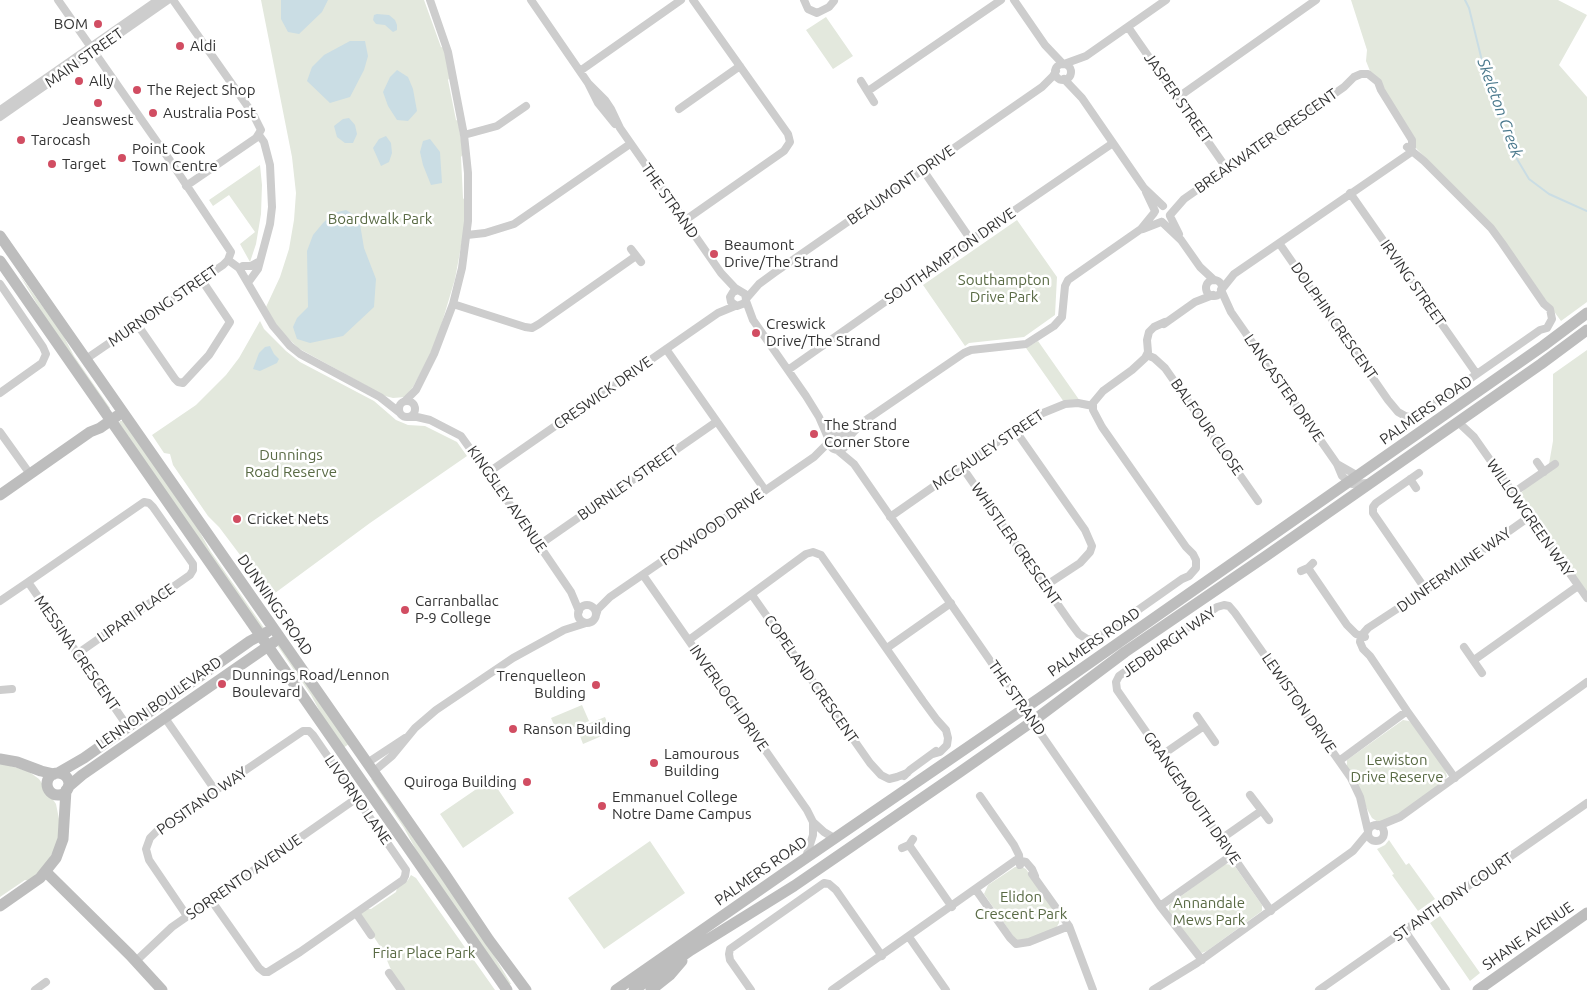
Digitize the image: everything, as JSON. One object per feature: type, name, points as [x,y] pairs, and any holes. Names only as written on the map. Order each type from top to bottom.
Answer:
[{"type":"main road","name":"DUNNINGS ROAD","points":[[0,236],[506,964],[526,990]]},
{"type":"main road","name":"DUNNINGS ROAD","points":[[0,261],[507,990]]},
{"type":"main road","points":[[18,262],[16,273],[23,294]]},
{"type":"main road","name":"PALMERS ROAD","points":[[616,990],[834,838],[1024,709],[1543,346],[1587,313]]},
{"type":"main road","name":"PALMERS ROAD","points":[[634,990],[691,950],[794,886],[1033,721],[1125,652],[1209,596],[1587,330]]},
{"type":"main road","points":[[0,495],[90,432],[96,424],[121,410]]},
{"type":"main road","name":"LENNON BOULEVARD","points":[[56,774],[66,770],[273,628]]},
{"type":"main road","name":"LENNON BOULEVARD","points":[[67,789],[82,775],[280,638]]},
{"type":"main road","points":[[128,727],[136,738]]},
{"type":"main road","points":[[0,759],[23,764],[66,778],[67,789],[62,845],[54,862],[46,872],[0,906]]},
{"type":"main road","points":[[23,764],[30,768],[49,789],[59,806],[64,821]]},
{"type":"main road","points":[[358,774],[370,767]]},
{"type":"main road","points":[[49,789],[49,778],[56,774]]},
{"type":"main road","points":[[49,789],[59,795],[67,789]]},
{"type":"main road","points":[[46,872],[136,961],[162,990]]},
{"type":"main road","name":"SHANE AVENUE","points":[[1473,990],[1482,987],[1587,913]]},
{"type":"main road","points":[[651,990],[670,975],[691,950]]},
{"type":"main road","points":[[506,964],[507,973],[516,990]]},
{"type":"street","name":"MURNONG STREET","points":[[58,0],[230,249],[230,258],[86,359]]},
{"type":"street","name":"MAIN STREET","points":[[0,117],[158,0]]},
{"type":"street","name":"MAIN STREET","points":[[0,110],[168,0]]},
{"type":"street","points":[[173,0],[260,126],[260,134],[270,165],[272,207],[265,245],[257,272],[250,283]]},
{"type":"street","points":[[243,266],[273,326],[290,346],[306,357],[380,397],[403,417],[410,417],[414,414],[416,390],[436,349],[453,304],[462,268],[467,234],[468,190],[464,135],[448,52],[430,0]]},
{"type":"street","name":"THE STRAND","points":[[530,0],[588,83],[608,104],[630,144],[721,273],[739,290]]},
{"type":"street","points":[[580,71],[681,0]]},
{"type":"street","points":[[684,221],[790,145],[788,134],[693,0]]},
{"type":"street","points":[[805,0],[818,8],[835,0]]},
{"type":"street","points":[[868,91],[1001,0]]},
{"type":"street","points":[[1014,0],[1046,46],[1064,64],[1070,67],[1082,98]]},
{"type":"street","points":[[1042,86],[1068,78],[1086,56],[1166,0]]},
{"type":"street","points":[[1177,98],[1316,0]]},
{"type":"street","name":"JASPER STREET","points":[[1128,27],[1227,168]]},
{"type":"street","points":[[1046,46],[1058,77],[1064,80],[1082,98],[1144,188],[1155,212],[1156,219],[1162,222],[1181,240]]},
{"type":"street","points":[[1042,86],[1058,66],[1086,56]]},
{"type":"street","points":[[679,109],[740,66]]},
{"type":"street","name":"BREAKWATER CRESCENT","points":[[1170,215],[1184,199],[1227,168],[1349,84],[1366,76],[1381,90],[1403,126],[1409,148]]},
{"type":"street","points":[[861,81],[874,102]]},
{"type":"street","name":"BEAUMONT DRIVE","points":[[746,300],[759,284],[1042,86]]},
{"type":"street","points":[[464,135],[497,126],[526,106]]},
{"type":"street","points":[[186,186],[260,134]]},
{"type":"street","name":"SOUTHAMPTON DRIVE","points":[[788,370],[971,240],[1113,143]]},
{"type":"street","points":[[467,234],[485,233],[514,224],[630,144]]},
{"type":"street","points":[[1090,406],[1094,396],[1149,356],[1149,332],[1154,327],[1166,322],[1195,302],[1218,292],[1234,274],[1395,162],[1409,148]]},
{"type":"street","name":"DOLPHIN CRESCENT","points":[[1279,243],[1388,400],[1398,412],[1408,417],[1431,406],[1540,330],[1548,316],[1544,304],[1491,228],[1409,148]]},
{"type":"street","points":[[923,170],[971,240]]},
{"type":"street","points":[[1144,188],[1169,210],[1181,240],[1200,267],[1221,284],[1218,292]]},
{"type":"street","name":"IRVING STREET","points":[[1350,193],[1476,373]]},
{"type":"street","name":"BREAKWATER CRESCENT","points":[[1164,206],[1184,199]]},
{"type":"street","points":[[829,441],[831,435],[863,422],[964,352],[1023,345],[1033,340],[1060,320],[1063,312],[1065,286],[1068,280],[1141,229],[1158,208],[1164,206]]},
{"type":"street","points":[[1141,229],[1167,220],[1170,215]]},
{"type":"street","points":[[453,304],[532,328],[636,256]]},
{"type":"street","points":[[230,258],[243,266],[250,266],[260,261]]},
{"type":"street","points":[[230,258],[250,283]]},
{"type":"street","points":[[1200,267],[1208,293],[1218,292]]},
{"type":"street","name":"THE STRAND","points":[[721,273],[730,298]]},
{"type":"street","points":[[1195,302],[1207,285],[1215,280],[1234,274]]},
{"type":"street","points":[[137,324],[175,379],[183,383],[210,355],[229,325],[228,318],[201,279]]},
{"type":"street","points":[[0,284],[46,354],[42,363],[0,393]]},
{"type":"street","name":"BEAUMONT DRIVE","points":[[739,290],[759,284]]},
{"type":"street","points":[[753,320],[745,294],[739,290],[733,292],[730,298],[731,302],[753,320],[788,370],[819,417],[831,446],[836,449],[843,448],[846,441],[863,422]]},
{"type":"street","name":"LANCASTER DRIVE","points":[[1218,292],[1337,464],[1342,476],[1353,479]]},
{"type":"street","name":"CRESWICK DRIVE","points":[[718,313],[730,298]]},
{"type":"street","points":[[736,306],[742,305],[746,300]]},
{"type":"street","name":"CRESWICK DRIVE","points":[[489,472],[718,313],[736,306]]},
{"type":"street","points":[[666,349],[764,490]]},
{"type":"street","name":"BALFOUR CLOSE","points":[[1149,356],[1165,368],[1258,501]]},
{"type":"street","points":[[399,412],[399,407],[416,390]]},
{"type":"street","points":[[380,397],[410,402],[414,406]]},
{"type":"street","name":"MCCAULEY STREET","points":[[890,517],[1033,417],[1069,403],[1090,406]]},
{"type":"street","name":"KINGSLEY AVENUE","points":[[414,406],[430,420],[461,436],[489,472],[571,592],[579,612]]},
{"type":"street","name":"WHISTLER CRESCENT","points":[[962,467],[1070,622],[1076,639],[1086,645],[1098,642],[1111,629],[1182,579],[1192,566],[1192,560],[1186,547],[1102,427],[1090,415],[1090,406]]},
{"type":"street","name":"KINGSLEY AVENUE","points":[[410,417],[430,420]]},
{"type":"street","points":[[819,417],[831,428],[845,436],[846,441]]},
{"type":"street","name":"WILLOWGREEN WAY","points":[[1462,419],[1587,598]]},
{"type":"street","name":"BURNLEY STREET","points":[[539,545],[716,422]]},
{"type":"street","points":[[1015,430],[1085,529],[1094,538],[1096,547],[1093,556],[1045,586]]},
{"type":"street","points":[[0,432],[30,474]]},
{"type":"street","name":"FOXWOOD DRIVE","points":[[370,767],[406,738],[430,714],[505,662],[564,630],[593,620],[598,609],[610,597],[814,457],[829,441]]},
{"type":"street","name":"THE STRAND","points":[[846,441],[854,464],[1199,961]]},
{"type":"street","name":"THE STRAND","points":[[836,449],[854,464]]},
{"type":"street","name":"FOXWOOD DRIVE","points":[[814,457],[836,449]]},
{"type":"street","points":[[1537,462],[1544,472]]},
{"type":"street","points":[[1513,493],[1555,464]]},
{"type":"street","points":[[1420,473],[1376,503],[1373,513],[1426,590]]},
{"type":"street","points":[[1353,479],[1355,484],[1371,483]]},
{"type":"street","points":[[1410,479],[1416,488]]},
{"type":"street","name":"LIPARI PLACE","points":[[28,582],[141,504],[147,502],[153,507],[194,565],[190,575],[77,654]]},
{"type":"street","name":"DUNFERMLINE WAY","points":[[1363,636],[1368,628],[1426,590],[1529,517]]},
{"type":"street","name":"COPELAND CRESCENT","points":[[810,552],[824,557],[828,566],[937,720],[944,737],[942,744],[933,754],[907,773],[892,779],[882,775],[870,763],[752,595],[810,552]]},
{"type":"street","points":[[1307,567],[1347,625],[1356,634],[1363,636],[1364,644],[1370,656],[1455,778]]},
{"type":"street","name":"INVERLOCH DRIVE","points":[[643,575],[807,810],[813,822],[834,838]]},
{"type":"street","name":"MESSINA CRESCENT","points":[[0,601],[28,582],[128,727]]},
{"type":"street","points":[[1474,660],[1578,586]]},
{"type":"street","name":"KINGSLEY AVENUE","points":[[571,592],[588,606]]},
{"type":"street","points":[[689,640],[752,595]]},
{"type":"street","name":"FOXWOOD DRIVE","points":[[564,630],[581,608],[610,597]]},
{"type":"street","points":[[887,648],[951,603]]},
{"type":"street","name":"JEDBURGH WAY","points":[[1115,684],[1122,674],[1217,607],[1226,605]]},
{"type":"street","name":"LEWISTON DRIVE","points":[[1226,605],[1235,613],[1354,784],[1363,807],[1368,832]]},
{"type":"street","points":[[588,606],[594,608],[596,615]]},
{"type":"street","points":[[579,612],[580,619],[586,623]]},
{"type":"street","points":[[1464,646],[1482,673]]},
{"type":"street","points":[[1153,990],[1271,911],[1353,851],[1380,839],[1400,817],[1587,682]]},
{"type":"street","name":"GRANGEMOUTH DRIVE","points":[[1115,684],[1120,694],[1271,911]]},
{"type":"street","points":[[0,690],[12,689]]},
{"type":"street","points":[[1339,761],[1407,711]]},
{"type":"street","points":[[1197,716],[1215,742]]},
{"type":"street","points":[[165,718],[216,790]]},
{"type":"street","points":[[1162,755],[1204,726]]},
{"type":"street","name":"POSITANO WAY","points":[[187,916],[149,860],[146,853],[147,845],[155,833],[304,730]]},
{"type":"street","name":"LIVORNO LANE","points":[[304,730],[309,731],[313,735],[403,863],[406,870],[403,880],[356,913]]},
{"type":"street","points":[[979,795],[1014,845],[1020,862]]},
{"type":"street","points":[[1250,795],[1268,820]]},
{"type":"street","name":"SORRENTO AVENUE","points":[[136,961],[163,935],[187,916],[357,798]]},
{"type":"street","name":"ST ANTHONY COURT","points":[[1319,990],[1587,803]]},
{"type":"street","name":"LEWISTON DRIVE","points":[[1363,807],[1377,825]]},
{"type":"street","points":[[1221,839],[1261,810]]},
{"type":"street","points":[[1353,851],[1371,827],[1400,817]]},
{"type":"street","points":[[806,858],[813,835],[813,822]]},
{"type":"street","points":[[1377,825],[1383,830],[1380,839]]},
{"type":"street","points":[[1368,832],[1370,838],[1380,839]]},
{"type":"street","points":[[908,844],[952,907]]},
{"type":"street","points":[[1160,906],[1232,855]]},
{"type":"street","points":[[832,990],[1012,863],[1023,860],[1029,865],[1069,926],[1093,990]]},
{"type":"street","points":[[751,990],[730,960],[730,949],[824,883],[829,884],[836,890],[882,956]]},
{"type":"street","points":[[976,890],[1016,944],[1029,942],[1069,926]]},
{"type":"street","points":[[211,900],[258,968],[264,972],[275,969],[356,913],[371,935]]},
{"type":"street","points":[[1405,931],[1446,990]]},
{"type":"street","points":[[909,937],[946,990]]},
{"type":"street","points":[[390,973],[401,990]]},
{"type":"street","points":[[1088,980],[1089,990]]},
{"type":"street","points":[[37,989],[46,982]]},
{"type":"street","points":[[843,983],[848,990]]},
{"type":"green space","name":"Boardwalk Park","points":[[261,0],[424,0],[441,47],[444,48],[450,77],[448,80],[456,120],[458,121],[463,154],[461,157],[465,225],[455,279],[435,346],[413,387],[405,397],[393,398],[385,396],[298,348],[278,328],[266,307],[280,277],[289,249],[296,193],[292,157]]},
{"type":"green space","points":[[1351,0],[1558,0],[1587,15],[1559,65],[1587,97],[1587,302],[1561,321],[1496,232],[1413,145],[1370,71],[1366,61],[1367,50]]},
{"type":"green space","points":[[826,17],[853,56],[833,69],[806,30]]},
{"type":"green space","points":[[260,165],[262,185],[261,214],[256,244],[250,262],[240,244],[255,232],[229,195],[213,206],[209,200]]},
{"type":"green space","name":"Southampton Drive Park","points":[[1017,220],[1057,277],[1055,315],[1024,337],[969,343],[965,346],[923,285]]},
{"type":"green space","points":[[19,274],[62,333],[74,356],[109,409],[60,343]]},
{"type":"green space","name":"Dunnings Road Reserve","points":[[260,321],[264,329],[300,362],[374,401],[396,420],[408,425],[425,426],[457,442],[467,456],[370,523],[271,596],[219,527],[208,516],[173,465],[170,454],[164,453],[152,435],[196,405],[226,375],[239,358]]},
{"type":"green space","points":[[1038,341],[1080,401],[1064,402],[1026,348]]},
{"type":"green space","points":[[1587,350],[1587,593],[1521,498],[1521,493],[1549,464],[1553,441],[1553,374]]},
{"type":"green space","points":[[123,421],[264,628],[260,628],[119,423]]},
{"type":"green space","points":[[278,643],[349,744],[343,748],[326,723],[311,695],[277,645]]},
{"type":"green space","points":[[582,705],[589,721],[558,734],[551,718]]},
{"type":"green space","points":[[605,717],[611,732],[583,744],[577,728]]},
{"type":"green space","name":"Lewiston Drive Reserve","points":[[1403,720],[1413,724],[1445,770],[1447,776],[1444,781],[1397,816],[1378,822],[1372,818],[1367,809],[1361,792],[1347,767],[1347,760]]},
{"type":"green space","points":[[0,763],[28,771],[39,779],[56,804],[60,824],[58,842],[46,865],[29,881],[25,880],[0,897]]},
{"type":"green space","points":[[371,779],[486,942],[511,984],[508,985],[421,859],[404,828]]},
{"type":"green space","points":[[491,779],[514,813],[463,848],[440,814]]},
{"type":"green space","points":[[1389,840],[1406,865],[1409,863],[1435,899],[1418,911],[1392,875],[1394,874],[1377,849],[1385,845]]},
{"type":"green space","points":[[650,841],[685,893],[604,949],[568,898]]},
{"type":"green space","name":"Annandale Mews Park","points":[[1224,864],[1234,865],[1262,905],[1262,911],[1202,953],[1195,948],[1169,912],[1169,905]]},
{"type":"green space","name":"Elidon Crescent Park","points":[[1015,867],[1026,869],[1059,918],[1056,928],[1025,940],[1016,940],[984,894],[988,885]]},
{"type":"green space","name":"Friar Place Park","points":[[411,875],[416,878],[495,990],[405,990],[392,972],[383,951],[359,914],[367,909],[371,909],[396,892],[397,888],[408,880]]},
{"type":"green space","points":[[1440,916],[1480,973],[1470,981],[1430,923]]},
{"type":"shaded area","points":[[281,0],[328,0],[322,12],[299,34],[288,32],[281,19]]},
{"type":"shaded area","points":[[374,15],[389,15],[395,20],[397,30],[393,32],[385,25],[376,24],[373,20]]},
{"type":"shaded area","points":[[350,41],[365,41],[368,56],[364,70],[350,97],[330,103],[307,81],[312,67],[324,55]]},
{"type":"shaded area","points":[[397,70],[408,77],[413,89],[417,111],[408,121],[397,120],[388,106],[383,92],[390,77]]},
{"type":"shaded area","points":[[349,118],[355,125],[357,134],[353,143],[345,143],[337,137],[334,126],[343,119]]},
{"type":"shaded area","points":[[386,136],[391,143],[392,153],[389,162],[381,166],[373,148],[379,139]]},
{"type":"shaded area","points":[[430,139],[440,152],[442,183],[431,185],[420,152],[423,141]]},
{"type":"shaded area","points":[[346,210],[359,218],[364,248],[376,279],[374,307],[343,336],[310,343],[297,339],[293,327],[297,318],[308,307],[307,251],[313,235],[333,213]]},
{"type":"shaded area","points":[[270,346],[279,359],[277,363],[260,371],[253,369],[259,353],[265,347]]},
{"type":"waterway","name":"Skeleton Creek","points":[[1465,0],[1469,8],[1486,77],[1511,149],[1529,179],[1549,194],[1587,211]]},
{"type":"place","name":"BOM","points":[[98,24]]},
{"type":"place","name":"Aldi","points":[[180,46]]},
{"type":"place","name":"Ally","points":[[79,81]]},
{"type":"place","name":"The Reject Shop","points":[[137,90]]},
{"type":"place","name":"Jeanswest","points":[[98,103]]},
{"type":"place","name":"Australia Post","points":[[153,113]]},
{"type":"place","name":"Tarocash","points":[[21,140]]},
{"type":"place","name":"Point Cook Town Centre","points":[[122,158]]},
{"type":"place","name":"Target","points":[[52,164]]},
{"type":"place","name":"Beaumont Drive/The Strand","points":[[714,254]]},
{"type":"place","name":"Creswick Drive/The Strand","points":[[756,333]]},
{"type":"place","name":"The Strand Corner Store","points":[[814,434]]},
{"type":"place","name":"Cricket Nets","points":[[237,519]]},
{"type":"place","name":"Carranballac P-9 College","points":[[405,610]]},
{"type":"place","name":"Dunnings Road/Lennon Boulevard","points":[[222,684]]},
{"type":"place","name":"Trenquelleon Bulding","points":[[596,685]]},
{"type":"place","name":"Ranson Building","points":[[513,729]]},
{"type":"place","name":"Lamourous Building","points":[[654,763]]},
{"type":"place","name":"Quiroga Building","points":[[527,782]]},
{"type":"place","name":"Emmanuel College Notre Dame Campus","points":[[602,806]]}]
